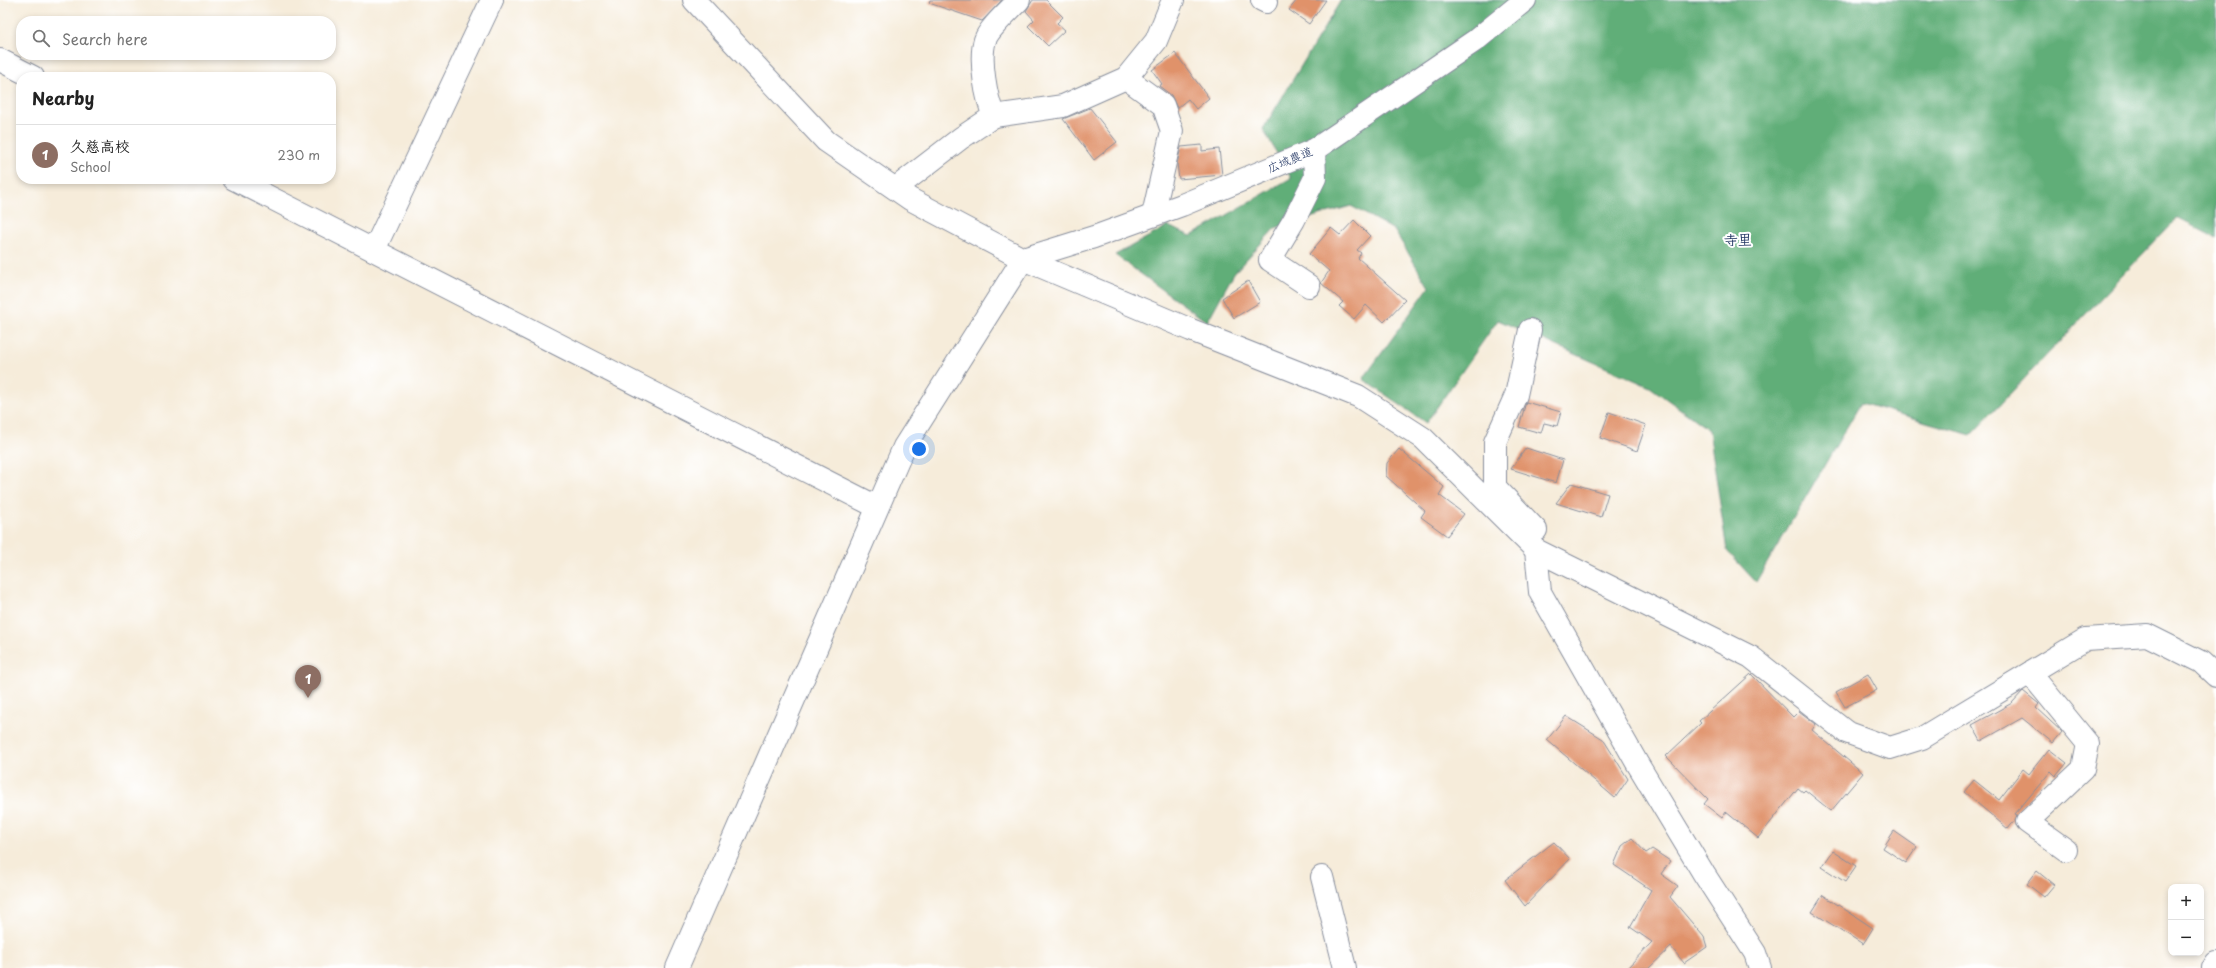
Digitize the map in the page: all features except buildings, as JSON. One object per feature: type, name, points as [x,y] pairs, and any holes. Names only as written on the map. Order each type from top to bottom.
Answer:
[{"type":"street","points":[[374,250],[492,0]]},
{"type":"street","points":[[694,0],[826,141],[910,199],[1023,259],[1191,330],[1358,396],[1424,438],[1536,550],[1751,657],[1846,732],[1890,748],[1922,738],[2086,639],[2148,635],[2201,662],[2216,676]]},
{"type":"street","points":[[994,116],[987,100],[984,56],[985,40],[1019,0]]},
{"type":"street","points":[[896,188],[961,138],[994,116],[1063,106],[1126,78],[1156,41],[1173,0]]},
{"type":"street","name":"広域農道","points":[[1023,259],[1153,215],[1314,150],[1476,40],[1525,0]]},
{"type":"street","points":[[0,60],[23,72]]},
{"type":"street","points":[[1126,78],[1163,105],[1172,131],[1153,215]]},
{"type":"street","points":[[1309,286],[1270,260],[1294,220],[1315,178],[1314,150]]},
{"type":"street","points":[[244,184],[877,507]]},
{"type":"street","points":[[677,968],[904,447],[1023,259]]},
{"type":"street","points":[[1530,330],[1516,395],[1495,442],[1495,487],[1547,542],[1601,570],[1614,588]]},
{"type":"street","points":[[1536,550],[1540,592],[1637,763],[1704,874],[1755,953],[1760,968]]},
{"type":"street","points":[[2030,673],[2088,744],[2082,769],[2027,822],[2066,850]]},
{"type":"street","points":[[1322,877],[1345,968]]},
{"type":"street","points":[[2213,968],[2216,962]]},
{"type":"green space","points":[[1341,0],[2216,0],[2216,238],[2177,218],[1971,435],[1861,403],[1756,582],[1727,551],[1709,430],[1650,387],[1498,320],[1426,423],[1363,379],[1429,287],[1394,230],[1351,206],[1275,228],[1234,273],[1207,322],[1115,255],[1168,226],[1191,236],[1291,178],[1263,129]]},
{"type":"place","name":"久慈高校","points":[[308,698]]},
{"type":"district","name":"寺里","points":[[1738,240]]}]
